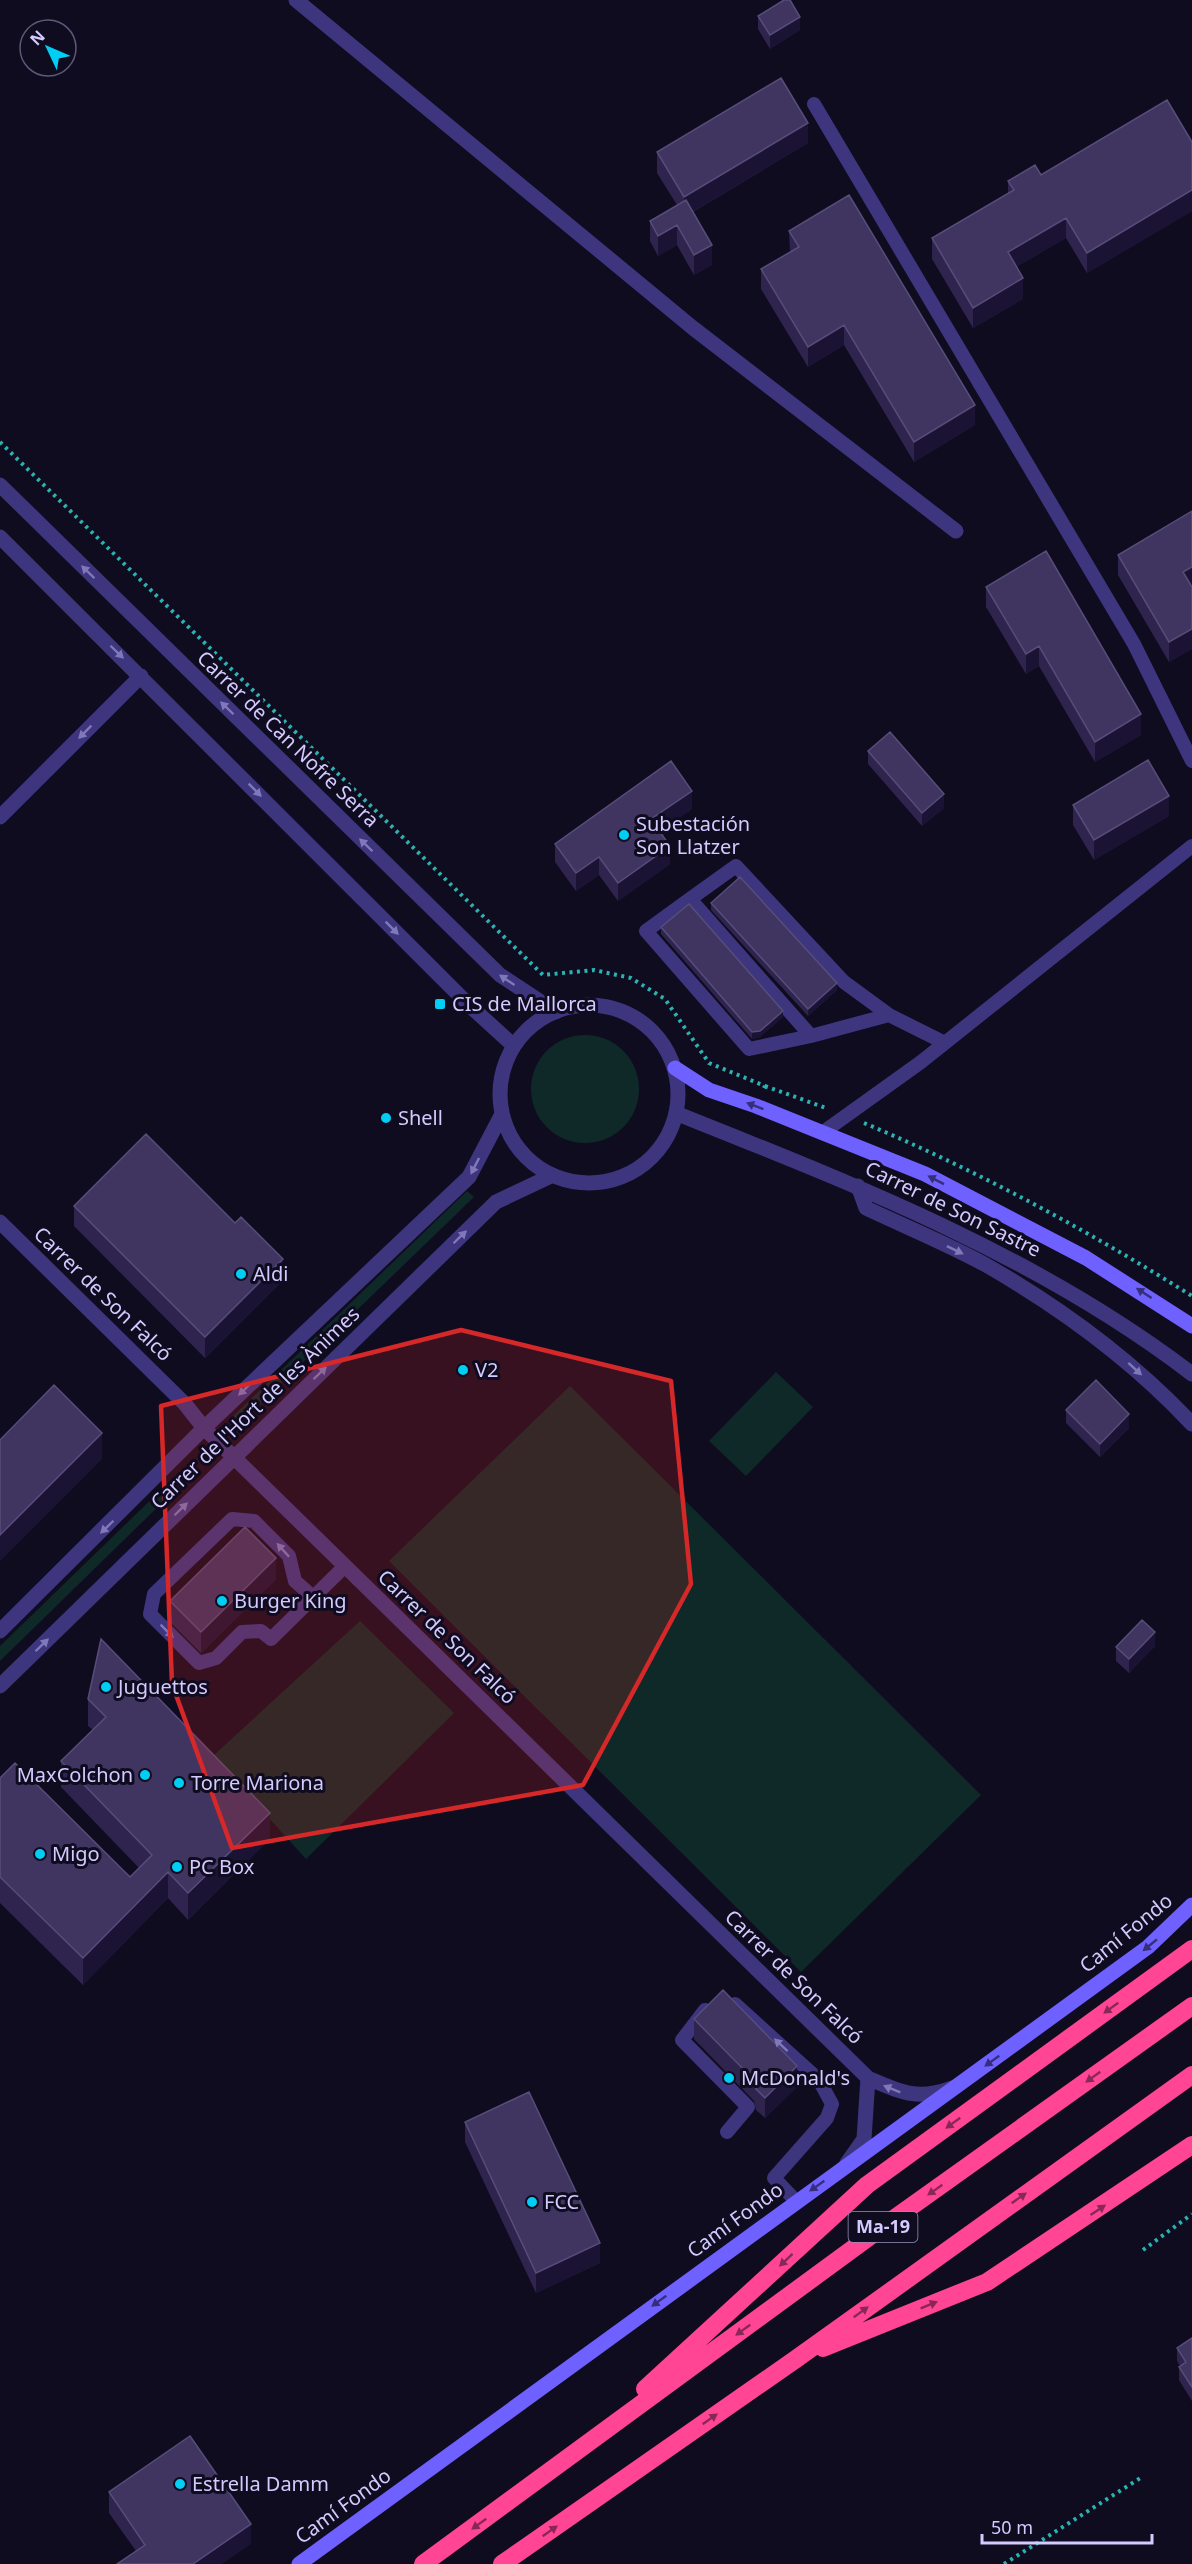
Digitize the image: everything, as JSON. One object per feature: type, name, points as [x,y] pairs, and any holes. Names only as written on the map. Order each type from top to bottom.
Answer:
[{"type":"highway","points":[[577,2452],[867,2185],[1192,1949]]},
{"type":"highway","name":"Ma-19","points":[[423,2564],[888,2223],[1192,2006]]},
{"type":"highway","name":"Ma-19","points":[[502,2564],[796,2359],[1192,2075]]},
{"type":"highway","points":[[796,2359],[987,2282],[1192,2145]]},
{"type":"street","points":[[296,0],[693,328],[956,531]]},
{"type":"street","name":"Carrer de Can Nofre Serra","points":[[0,485],[500,975],[556,1012]]},
{"type":"street","points":[[0,537],[469,1005],[514,1046]]},
{"type":"street","points":[[0,817],[141,676]]},
{"type":"street","points":[[585,1005],[614,1008],[640,1021],[661,1041],[675,1068],[678,1114],[658,1151],[636,1170],[609,1182],[580,1184],[551,1176],[529,1161],[511,1139],[502,1114],[500,1090],[504,1067],[514,1046],[540,1020],[556,1012],[585,1005]]},
{"type":"street","points":[[675,1068],[709,1090],[756,1106],[925,1174],[1044,1235],[1136,1288],[1192,1326]]},
{"type":"street","name":"Carrer de l'Hort de les Ànimes","points":[[0,1631],[204,1428],[469,1177],[502,1114]]},
{"type":"street","name":"Carrer de Son Sastre","points":[[678,1114],[858,1186],[1030,1269],[1069,1290],[1147,1340],[1192,1374]]},
{"type":"street","name":"Carrer de l'Hort de les Ànimes","points":[[0,1686],[496,1202],[551,1176]]},
{"type":"street","points":[[858,1186],[866,1208],[986,1265],[1090,1333],[1129,1363],[1192,1424]]},
{"type":"street","name":"Carrer de Son Falcó","points":[[0,1222],[185,1404],[204,1428],[867,2078]]},
{"type":"street","name":"Camí Fondo","points":[[299,2564],[1148,1947],[1192,1905]]},
{"type":"street","points":[[844,2167],[864,2139],[867,2078],[915,2095],[938,2093],[959,2085]]},
{"type":"lane","points":[[814,104],[1134,644],[1192,761]]},
{"type":"lane","points":[[822,1132],[945,1043],[1192,846]]},
{"type":"lane","points":[[889,1016],[749,1049],[646,932],[736,866],[844,982],[889,1016],[945,1043]]},
{"type":"lane","points":[[690,899],[811,1036]]},
{"type":"lane","points":[[313,1597],[295,1581],[289,1556],[254,1521],[232,1519],[154,1593],[150,1614],[199,1663],[216,1658],[242,1632],[261,1631],[271,1639],[345,1566]]},
{"type":"lane","points":[[728,2132],[748,2107],[682,2040],[716,2000],[726,1996],[819,2080],[832,2104],[827,2118],[774,2178],[796,2201]]},
{"type":"path","points":[[0,442],[543,975],[594,970],[631,978],[665,999],[709,1063],[765,1086],[756,1106]]},
{"type":"path","points":[[1143,2250],[1192,2214]]},
{"type":"path","points":[[1004,2564],[1142,2477]]},
{"type":"highlighted area","points":[[461,1330],[671,1381],[691,1584],[583,1785],[232,1848],[172,1684],[161,1406]]},
{"type":"green space","points":[[585,1035],[606,1039],[623,1051],[635,1068],[639,1089],[635,1110],[623,1127],[606,1139],[585,1143],[564,1139],[547,1127],[535,1110],[531,1089],[535,1068],[547,1051],[564,1039]]},
{"type":"green space","points":[[467,1191],[474,1197],[237,1426],[230,1419]]},
{"type":"green space","points":[[776,1372],[813,1407],[746,1476],[709,1441]]},
{"type":"green space","points":[[570,1386],[981,1795],[801,1972],[389,1561]]},
{"type":"green space","points":[[164,1487],[170,1495],[0,1661],[0,1646]]},
{"type":"green space","points":[[360,1621],[454,1713],[306,1859],[213,1756]]},
{"type":"building","points":[[784,0],[790,0],[800,17],[770,35],[758,16]]},
{"type":"building","points":[[781,78],[808,123],[684,197],[657,152]]},
{"type":"building","points":[[1167,100],[1192,142],[1192,190],[1087,253],[1066,218],[1008,252],[1023,278],[973,308],[932,238],[1014,190],[1008,181],[1035,165],[1041,175]]},
{"type":"building","points":[[849,195],[975,405],[914,442],[844,325],[808,347],[761,269],[799,247],[789,231]]},
{"type":"building","points":[[686,200],[712,245],[694,255],[677,225],[658,236],[650,221]]},
{"type":"building","points":[[1192,511],[1192,567],[1183,572],[1192,587],[1192,629],[1169,642],[1118,555]]},
{"type":"building","points":[[1046,551],[1141,714],[1095,742],[1039,646],[1026,654],[986,587]]},
{"type":"building","points":[[890,732],[944,794],[922,813],[868,751]]},
{"type":"building","points":[[1148,760],[1169,796],[1094,840],[1073,805]]},
{"type":"building","points":[[671,761],[692,791],[651,819],[670,846],[618,883],[599,857],[576,873],[555,844]]},
{"type":"building","points":[[740,877],[837,983],[808,1009],[711,903]]},
{"type":"building","points":[[689,904],[783,1011],[760,1031],[752,1032],[661,927]]},
{"type":"building","points":[[146,1134],[235,1223],[241,1217],[283,1259],[205,1337],[74,1206]]},
{"type":"building","points":[[1096,1380],[1129,1414],[1100,1444],[1066,1410]]},
{"type":"building","points":[[54,1385],[102,1433],[0,1535],[0,1440]]},
{"type":"building","points":[[245,1527],[276,1558],[201,1632],[170,1601]]},
{"type":"building","points":[[1142,1620],[1155,1632],[1129,1659],[1116,1647]]},
{"type":"building","points":[[101,1639],[270,1813],[188,1893],[168,1872],[83,1958],[0,1877],[0,1778],[15,1763],[130,1877],[152,1855],[61,1761],[106,1717],[88,1699]]},
{"type":"building","points":[[723,1990],[797,2066],[765,2098],[756,2089],[754,2080],[694,2019]]},
{"type":"building","name":"FCC","points":[[529,2092],[600,2243],[536,2273],[465,2122]]},
{"type":"building","points":[[1192,2338],[1192,2387],[1179,2367],[1186,2362],[1177,2348]]},
{"type":"building","name":"Estrella Damm","points":[[190,2436],[251,2524],[193,2564],[117,2564],[145,2545],[109,2492]]},
{"type":"place","name":"Subestación Son Llatzer","points":[[624,835]]},
{"type":"place","name":"CIS de Mallorca","points":[[440,1004]]},
{"type":"place","name":"Shell","points":[[386,1118]]},
{"type":"place","name":"Aldi","points":[[241,1274]]},
{"type":"place","name":"V2","points":[[463,1370]]},
{"type":"place","name":"Burger King","points":[[222,1601]]},
{"type":"place","name":"Juguettos","points":[[106,1687]]},
{"type":"place","name":"MaxColchon","points":[[145,1775]]},
{"type":"place","name":"Torre Mariona","points":[[179,1783]]},
{"type":"place","name":"Migo","points":[[40,1854]]},
{"type":"place","name":"PC Box","points":[[177,1867]]},
{"type":"place","name":"McDonald's","points":[[729,2078]]},
{"type":"place","name":"FCC","points":[[532,2202]]},
{"type":"place","name":"Estrella Damm","points":[[180,2484]]}]
